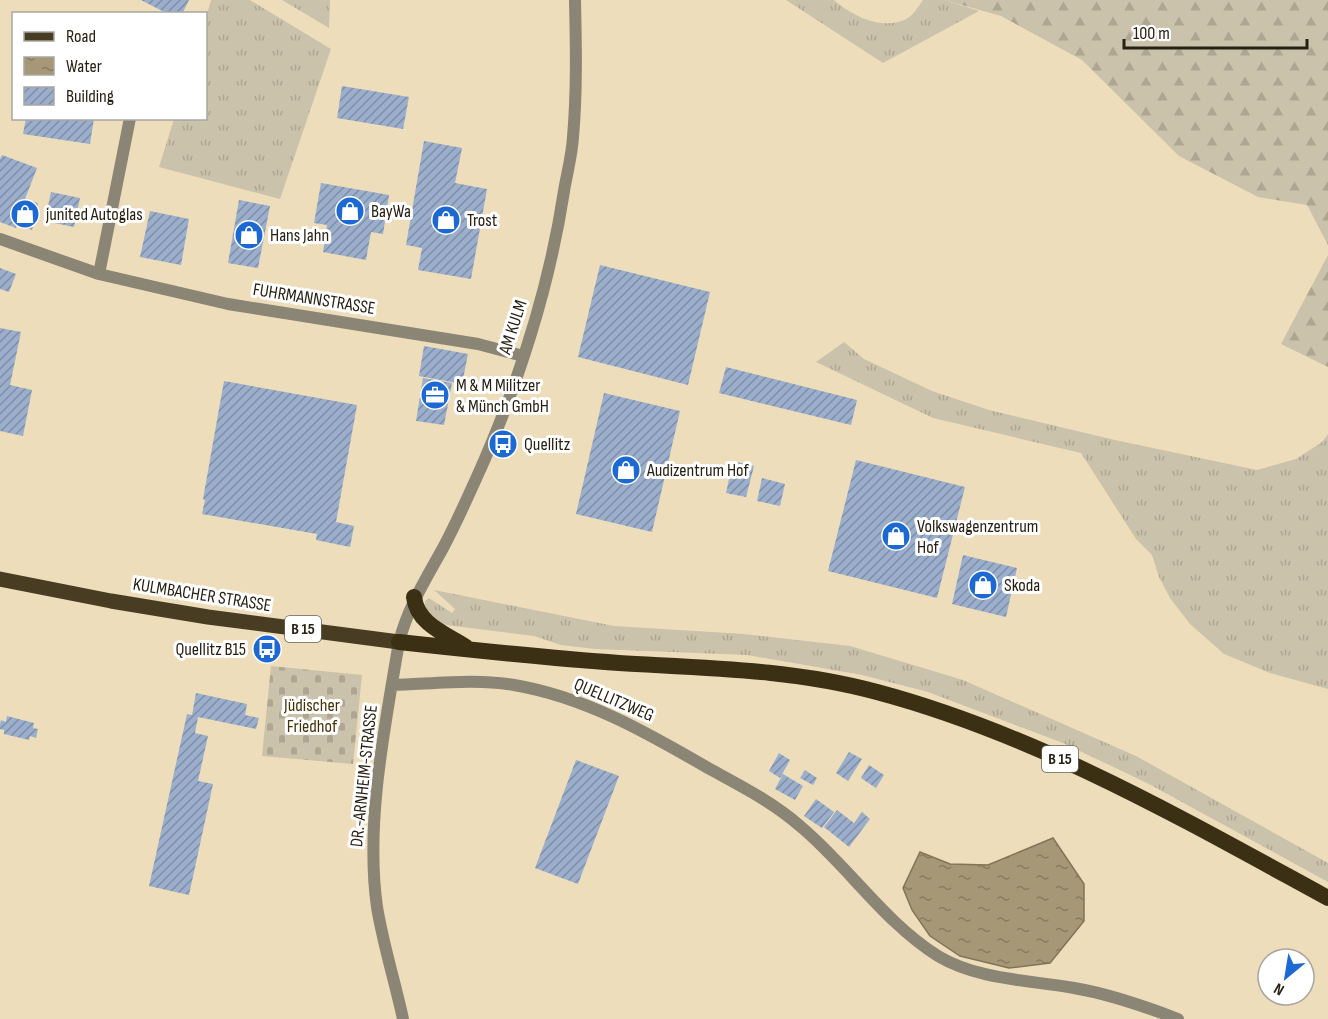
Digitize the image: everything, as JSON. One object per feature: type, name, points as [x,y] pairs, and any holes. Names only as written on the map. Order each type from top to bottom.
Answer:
[{"type":"highway","points":[[414,597],[418,611],[427,622],[472,650]]},
{"type":"highway","name":"B 15","points":[[399,642],[616,662],[747,670],[876,692],[956,716],[1072,764],[1140,797],[1328,898]]},
{"type":"main road","name":"KULMBACHER STRASSE","points":[[0,580],[197,615],[399,642]]},
{"type":"street","name":"AM KULM","points":[[399,642],[405,618],[414,597],[444,546],[483,461],[523,356],[544,292],[573,138],[576,62],[575,0]]},
{"type":"street","points":[[99,274],[130,120]]},
{"type":"street","name":"FUHRMANNSTRASSE","points":[[0,239],[99,274],[228,304],[478,344],[523,356]]},
{"type":"street","name":"DR.-ARNHEIM-STRASSE","points":[[399,642],[376,801],[374,856],[377,907],[403,1019]]},
{"type":"street","name":"QUELLITZWEG","points":[[392,686],[511,684],[548,692],[589,706],[658,739],[748,790],[799,825],[875,902],[915,939],[939,957],[993,975],[1076,988],[1134,1002],[1178,1019]]},
{"type":"green space","points":[[211,0],[250,0],[331,49],[280,199],[159,167],[174,120],[207,120],[207,14]]},
{"type":"green space","points":[[282,0],[330,0],[329,28]]},
{"type":"green space","points":[[786,0],[834,0],[850,12],[879,23],[899,22],[908,18],[923,0],[944,0],[979,11],[883,63]]},
{"type":"green space","points":[[944,0],[1328,0],[1328,245],[1307,205],[1258,197],[1179,156],[1082,60],[1001,16]]},
{"type":"green space","points":[[1328,255],[1328,367],[1281,344]]},
{"type":"green space","points":[[844,342],[864,359],[932,391],[989,410],[1257,470],[1296,459],[1322,442],[1328,434],[1328,689],[1270,673],[1224,654],[1190,624],[1170,598],[1159,577],[1152,555],[1136,539],[1081,453],[933,418],[816,362]]},
{"type":"green space","points":[[434,590],[614,626],[744,634],[850,646],[963,680],[1136,756],[1328,863],[1328,882],[1149,784],[1063,743],[928,692],[862,675],[747,655],[595,649],[561,645],[534,636],[438,624],[425,610],[425,601],[429,598],[452,613],[455,609]]},
{"type":"green space","name":"Jüdischer Friedhof","points":[[271,666],[362,675],[353,764],[262,756]]},
{"type":"water","points":[[1053,838],[1084,884],[1084,921],[1050,963],[1009,968],[960,956],[930,936],[912,910],[903,888],[920,852],[950,864],[988,865]]},
{"type":"building","points":[[141,0],[189,0],[183,12],[164,12]]},
{"type":"building","points":[[342,86],[409,97],[403,129],[337,118]]},
{"type":"building","points":[[26,120],[94,120],[90,144],[23,134]]},
{"type":"building","points":[[424,141],[462,148],[455,183],[487,189],[471,279],[418,270],[422,248],[406,245]]},
{"type":"building","points":[[2,155],[37,168],[25,199],[38,203],[32,230],[17,224],[16,228],[0,222],[0,159]]},
{"type":"building","points":[[321,183],[389,195],[383,234],[371,232],[366,260],[323,252],[327,225],[314,223]]},
{"type":"building","points":[[51,192],[80,198],[74,227],[45,221]]},
{"type":"building","points":[[239,200],[270,206],[258,268],[228,263]]},
{"type":"building","points":[[150,211],[189,219],[181,265],[140,257]]},
{"type":"building","points":[[600,265],[710,292],[688,385],[578,357]]},
{"type":"building","points":[[0,268],[16,274],[9,292],[0,289]]},
{"type":"building","points":[[0,328],[21,332],[10,385],[32,390],[23,436],[0,431]]},
{"type":"building","points":[[424,346],[468,354],[462,384],[419,376]]},
{"type":"building","points":[[726,367],[857,400],[851,425],[719,393]]},
{"type":"building","points":[[423,378],[452,383],[444,425],[416,421]]},
{"type":"building","points":[[224,381],[357,405],[336,522],[354,526],[350,547],[316,540],[317,534],[202,514]]},
{"type":"building","points":[[604,393],[680,411],[652,532],[576,514]]},
{"type":"building","points":[[856,460],[965,487],[937,598],[828,571]]},
{"type":"building","points":[[733,461],[754,466],[746,497],[726,493]]},
{"type":"building","points":[[762,478],[785,484],[780,506],[757,501]]},
{"type":"building","points":[[963,555],[1017,568],[1006,617],[952,604]]},
{"type":"building","points":[[196,693],[247,704],[245,715],[259,718],[256,729],[198,717],[195,733],[208,736],[198,781],[213,784],[189,895],[149,886],[187,714],[192,715]]},
{"type":"building","points":[[7,716],[34,723],[33,728],[38,729],[36,738],[30,736],[29,740],[4,734],[4,730],[0,729],[0,724],[1,720],[6,722]]},
{"type":"building","points":[[849,752],[862,759],[848,781],[836,773]]},
{"type":"building","points":[[779,753],[790,760],[780,778],[769,771]]},
{"type":"building","points":[[576,760],[619,776],[578,884],[535,868]]},
{"type":"building","points":[[869,765],[884,775],[876,788],[861,778]]},
{"type":"building","points":[[805,770],[817,778],[813,785],[800,778]]},
{"type":"building","points":[[783,774],[803,786],[795,800],[775,789]]},
{"type":"building","points":[[816,799],[834,812],[822,828],[804,816]]},
{"type":"building","points":[[837,810],[854,823],[862,812],[870,819],[849,847],[824,827]]},
{"type":"place","name":"BayWa","points":[[350,211]]},
{"type":"place","name":"junited Autoglas","points":[[25,214]]},
{"type":"place","name":"Trost","points":[[446,220]]},
{"type":"place","name":"Hans Jahn","points":[[249,235]]},
{"type":"place","name":"M & M Militzer & Münch GmbH","points":[[435,395]]},
{"type":"place","name":"Quellitz","points":[[503,444]]},
{"type":"place","name":"Audizentrum Hof","points":[[626,470]]},
{"type":"place","name":"Volkswagenzentrum Hof","points":[[896,536]]},
{"type":"place","name":"Skoda","points":[[983,585]]},
{"type":"place","name":"Quellitz B15","points":[[267,649]]}]
